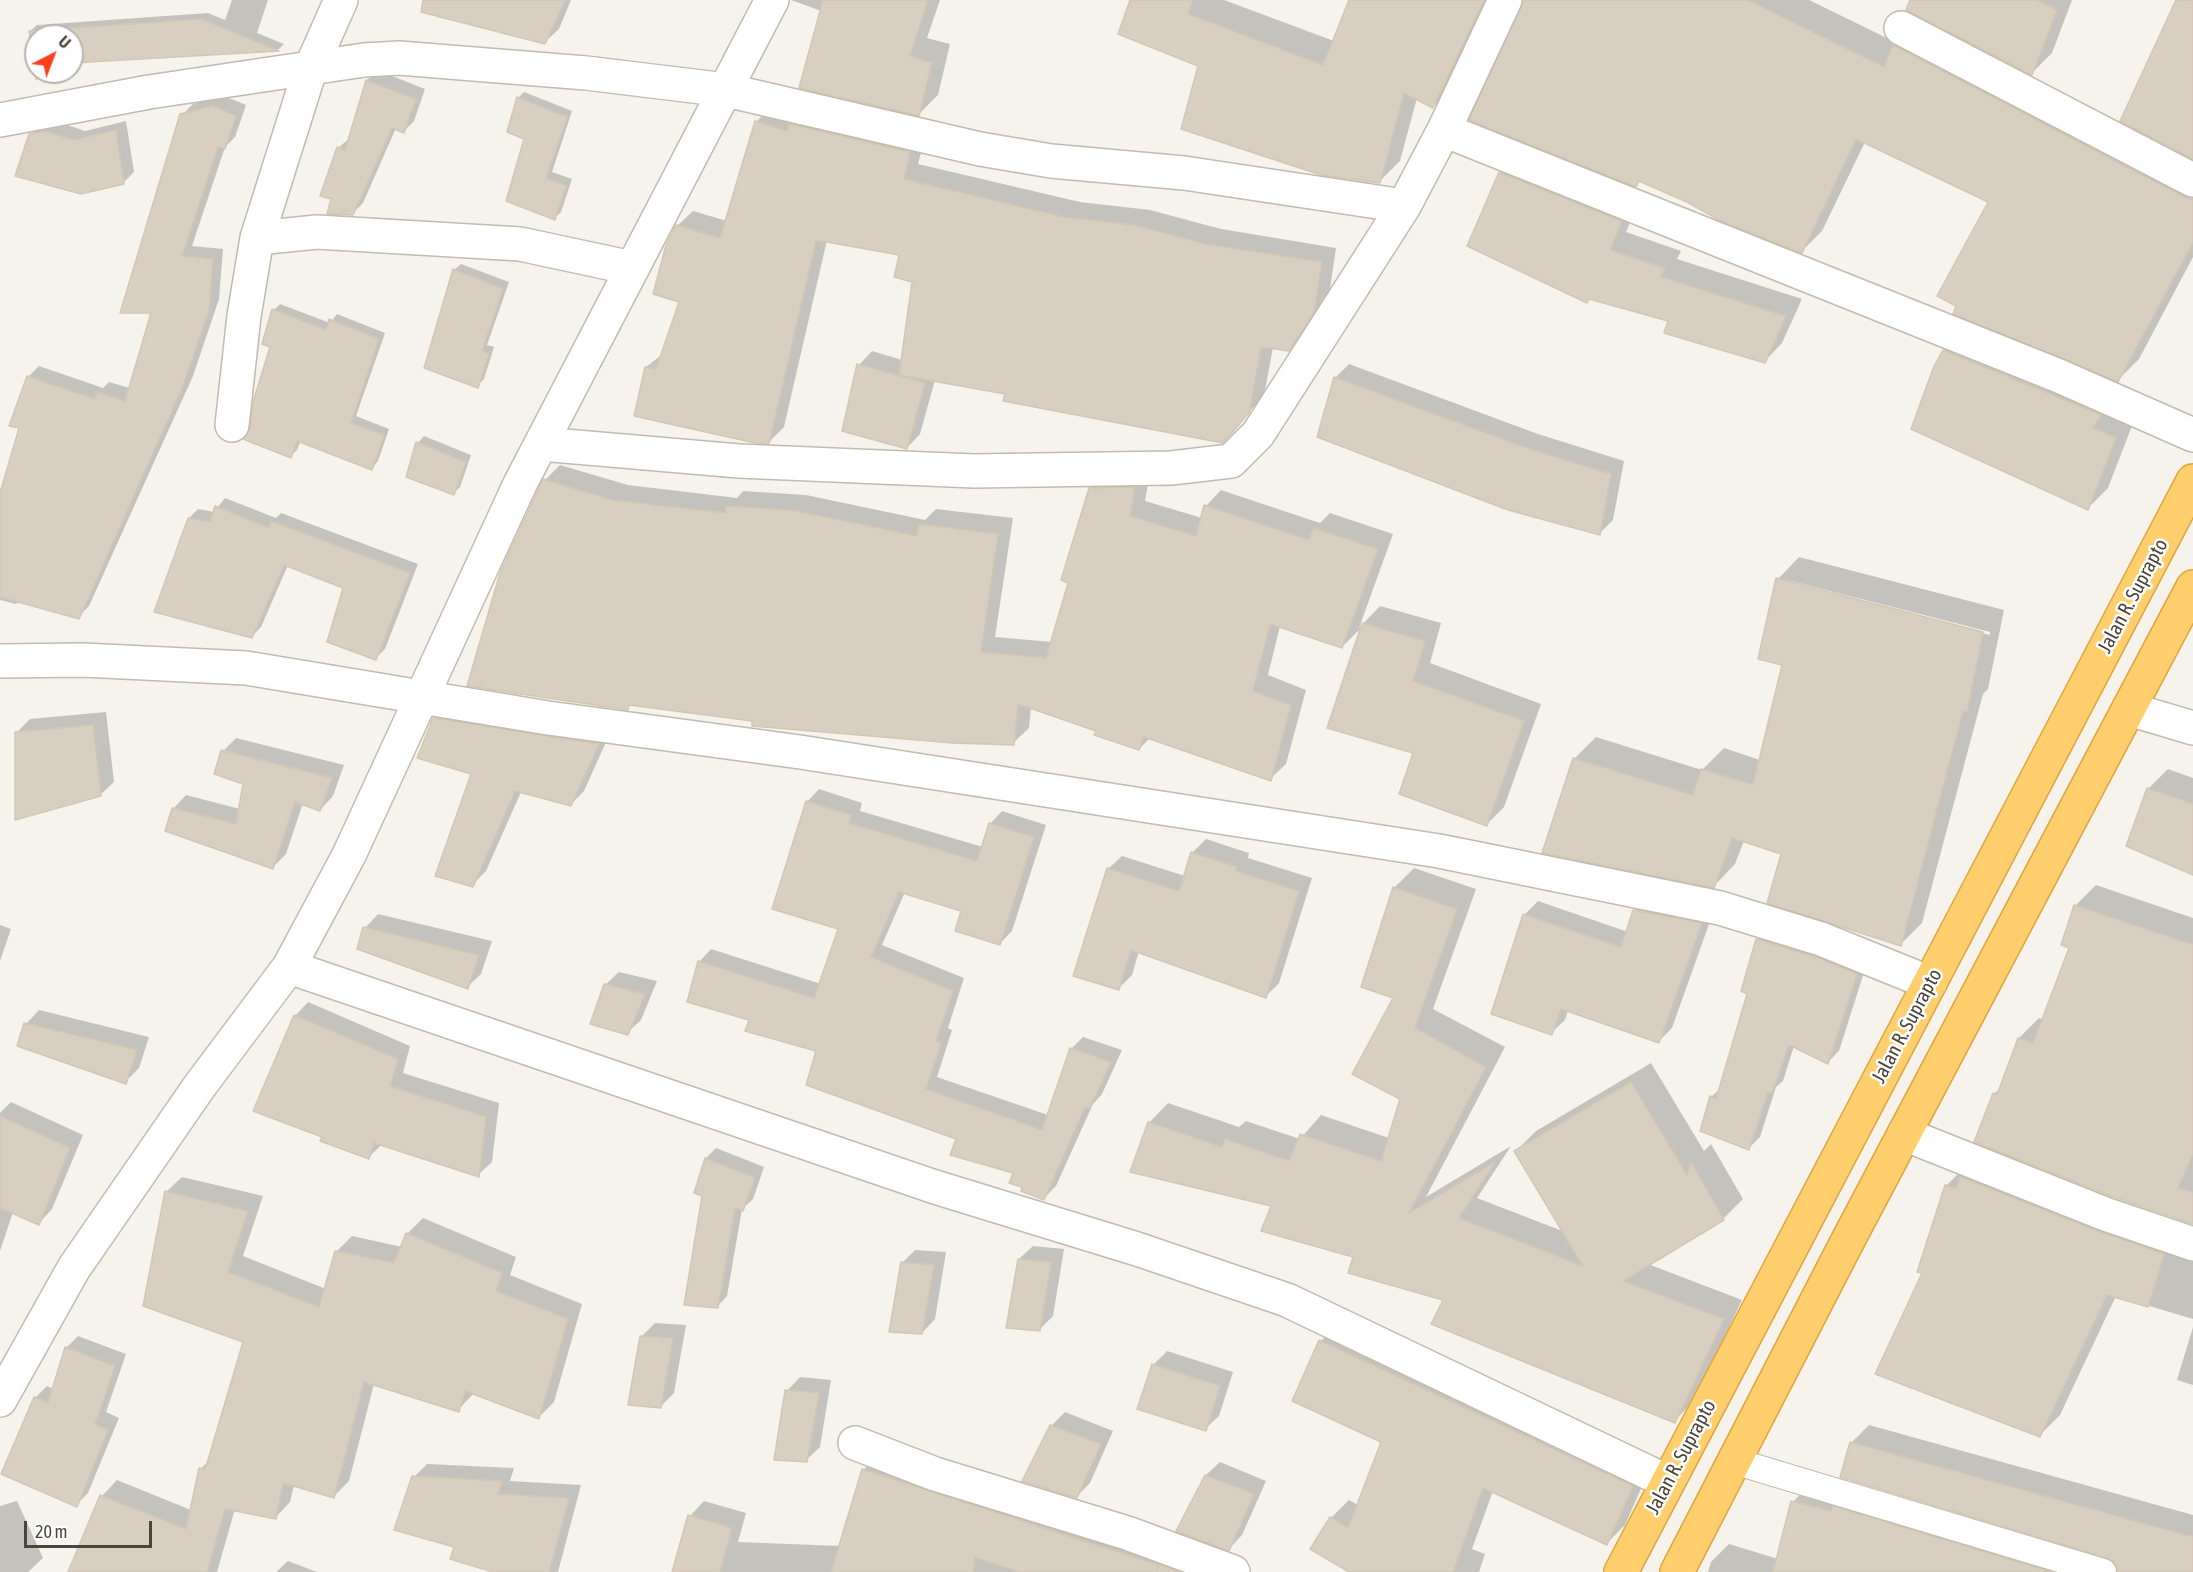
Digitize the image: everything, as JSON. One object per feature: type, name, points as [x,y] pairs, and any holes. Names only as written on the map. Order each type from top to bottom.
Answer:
[{"type":"highway","name":"Jalan R. Suprapto","points":[[1621,1572],[2193,481]]},
{"type":"highway","points":[[1677,1572],[1904,1134],[2193,587]]},
{"type":"street","points":[[232,425],[244,316],[257,238],[310,70],[341,0]]},
{"type":"street","points":[[0,1400],[27,1347],[80,1259],[199,1087],[289,967],[349,855],[541,444],[772,0]]},
{"type":"street","points":[[541,444],[739,460],[974,471],[1170,468],[1231,461],[1258,434],[1404,206],[1444,130],[1505,0]]},
{"type":"street","points":[[1901,28],[2193,180]]},
{"type":"street","points":[[0,120],[148,92],[310,70],[364,60],[399,58],[586,73],[726,90],[1004,153],[1051,161],[1184,173],[1404,206]]},
{"type":"street","points":[[1444,130],[2038,368],[2193,435]]},
{"type":"street","points":[[257,238],[317,232],[520,244],[632,268]]},
{"type":"street","points":[[0,661],[83,660],[246,668],[422,695],[548,718],[800,752],[1137,802],[1536,870],[1720,908],[1821,939],[1930,983]]},
{"type":"street","points":[[2129,709],[2193,728]]},
{"type":"street","points":[[289,967],[912,1180],[1137,1249],[1287,1300],[1668,1482]]},
{"type":"street","points":[[1904,1134],[2105,1214],[2193,1244]]},
{"type":"street","points":[[855,1443],[935,1474],[1127,1533],[1233,1572]]},
{"type":"lane","points":[[1734,1461],[2103,1572]]},
{"type":"building","points":[[423,0],[565,0],[545,44],[421,12]]},
{"type":"building","points":[[823,0],[928,0],[910,56],[932,63],[919,116],[799,88]]},
{"type":"building","points":[[1130,0],[1193,0],[1188,14],[1323,65],[1349,0],[1484,0],[1433,108],[1404,93],[1380,183],[1321,175],[1181,129],[1198,66],[1118,34]]},
{"type":"building","points":[[1523,0],[1748,0],[1884,67],[1893,45],[2184,197],[2193,199],[2193,242],[2118,382],[1953,314],[1956,306],[1937,296],[1988,202],[1856,139],[1802,253],[1719,220],[1687,202],[1639,181],[1636,187],[1469,120]]},
{"type":"building","points":[[1910,0],[2037,0],[2057,10],[2032,75],[1906,10]]},
{"type":"building","points":[[2176,0],[2193,0],[2193,159],[2120,121]]},
{"type":"building","points":[[201,19],[279,51],[84,62],[84,27]]},
{"type":"building","points":[[366,80],[416,99],[404,133],[392,128],[353,215],[327,214],[331,199],[320,196],[337,147],[345,150]]},
{"type":"building","points":[[517,97],[567,117],[546,178],[566,186],[555,220],[506,201],[524,139],[507,132]]},
{"type":"building","points":[[213,106],[236,116],[225,149],[218,147],[182,256],[213,259],[209,311],[182,388],[79,619],[0,597],[0,493],[19,428],[9,426],[27,376],[95,399],[97,392],[125,401],[151,313],[120,313],[180,114]]},
{"type":"building","points":[[755,121],[787,131],[789,124],[910,152],[904,179],[1064,217],[1134,225],[1205,244],[1322,262],[1314,312],[1289,351],[1261,347],[1249,413],[1223,443],[1003,401],[1005,394],[899,375],[912,282],[894,277],[899,255],[816,240],[769,444],[755,443],[634,416],[645,367],[656,369],[679,302],[653,294],[666,245],[676,225],[720,238]]},
{"type":"building","points":[[116,130],[124,184],[81,194],[15,176],[29,134],[45,131],[74,140]]},
{"type":"building","points":[[1499,172],[1622,221],[1610,250],[1665,268],[1661,277],[1786,316],[1765,363],[1664,333],[1668,321],[1589,299],[1587,303],[1467,246]]},
{"type":"building","points":[[453,269],[503,289],[482,351],[489,354],[478,388],[424,368]]},
{"type":"building","points":[[272,309],[326,330],[329,319],[379,339],[351,423],[384,435],[372,470],[297,441],[291,458],[243,439],[250,428],[253,402],[270,347],[262,344]]},
{"type":"building","points":[[1943,350],[2101,415],[2093,428],[2116,438],[2088,510],[1911,429],[1934,366]]},
{"type":"building","points":[[857,364],[925,383],[907,449],[842,431]]},
{"type":"building","points":[[1334,377],[1524,447],[1611,474],[1600,535],[1508,510],[1317,437]]},
{"type":"building","points":[[416,442],[466,462],[454,495],[406,477]]},
{"type":"building","points":[[543,479],[612,500],[726,513],[726,506],[790,510],[917,536],[919,524],[998,534],[981,652],[1046,658],[1068,583],[1061,580],[1089,488],[1135,487],[1130,516],[1196,536],[1204,505],[1309,540],[1313,528],[1378,549],[1342,648],[1270,624],[1253,691],[1291,705],[1271,781],[1144,737],[1139,750],[1094,735],[1096,731],[1018,704],[1014,745],[953,743],[752,726],[752,721],[629,705],[628,710],[467,686],[500,573]]},
{"type":"building","points":[[215,506],[269,528],[271,521],[410,573],[376,660],[327,642],[343,588],[284,565],[252,638],[154,612],[188,518],[210,522]]},
{"type":"building","points":[[1776,578],[1983,632],[1967,712],[1963,711],[1901,946],[1767,903],[1781,854],[1732,838],[1714,888],[1542,853],[1573,758],[1693,795],[1701,769],[1753,785],[1782,665],[1758,659]]},
{"type":"building","points":[[1362,623],[1425,641],[1413,681],[1524,721],[1487,826],[1399,794],[1413,753],[1327,728]]},
{"type":"building","points":[[433,718],[599,744],[571,806],[515,791],[473,887],[435,876],[471,774],[417,758]]},
{"type":"building","points":[[93,725],[101,796],[15,820],[15,732]]},
{"type":"building","points":[[221,750],[332,778],[320,811],[295,802],[273,869],[165,831],[172,808],[236,824],[243,784],[214,774]]},
{"type":"building","points":[[2147,788],[2193,804],[2193,875],[2126,846]]},
{"type":"building","points":[[806,801],[851,815],[849,823],[977,861],[989,823],[1034,837],[1000,945],[955,931],[961,911],[899,892],[871,957],[953,991],[936,1041],[941,1043],[926,1089],[1042,1130],[1070,1048],[1111,1062],[1090,1108],[1085,1107],[1044,1200],[1021,1191],[1022,1187],[1009,1183],[1013,1173],[950,1155],[956,1139],[806,1085],[816,1051],[745,1031],[749,1020],[687,1002],[698,961],[814,998],[838,929],[772,909]]},
{"type":"building","points":[[1191,852],[1237,867],[1235,871],[1299,891],[1266,998],[1131,950],[1119,990],[1073,976],[1107,868],[1179,891]]},
{"type":"building","points":[[1393,887],[1457,909],[1415,1028],[1486,1067],[1409,1213],[1495,1162],[1459,1218],[1583,1266],[1514,1151],[1631,1082],[1687,1175],[1691,1162],[1724,1220],[1623,1281],[1724,1319],[1675,1423],[1431,1324],[1443,1300],[1348,1273],[1353,1257],[1261,1231],[1271,1206],[1130,1172],[1148,1122],[1222,1147],[1225,1139],[1289,1161],[1300,1134],[1381,1161],[1400,1099],[1352,1074],[1393,998],[1361,987]]},
{"type":"building","points":[[2074,905],[2193,945],[2193,1154],[2178,1188],[2193,1193],[2193,1224],[2111,1196],[1974,1142],[1993,1093],[1997,1095],[2018,1038],[2033,1043],[2069,948],[2061,945]]},
{"type":"building","points":[[1633,910],[1702,923],[1659,1043],[1561,1009],[1552,1035],[1491,1014],[1523,914],[1621,947]]},
{"type":"building","points":[[363,927],[479,955],[468,989],[357,949]]},
{"type":"building","points":[[1756,939],[1815,957],[1857,974],[1828,1064],[1789,1045],[1772,1093],[1768,1092],[1749,1150],[1700,1131],[1710,1096],[1716,1099],[1747,994],[1741,991]]},
{"type":"building","points":[[604,984],[645,994],[628,1035],[590,1024]]},
{"type":"building","points":[[294,1015],[398,1059],[390,1086],[486,1117],[479,1177],[374,1143],[369,1159],[320,1141],[322,1137],[253,1111]]},
{"type":"building","points":[[24,1023],[137,1050],[126,1084],[17,1046]]},
{"type":"building","points":[[0,1116],[70,1148],[39,1225],[0,1208]]},
{"type":"building","points":[[705,1158],[755,1178],[743,1211],[735,1208],[718,1308],[684,1305],[702,1196],[694,1193]]},
{"type":"building","points":[[1960,1177],[2164,1254],[2148,1307],[2107,1295],[2040,1437],[1875,1374],[1922,1273],[1917,1272],[1945,1185],[1956,1189]]},
{"type":"building","points":[[165,1191],[248,1211],[228,1272],[319,1307],[335,1251],[394,1263],[406,1233],[502,1273],[496,1291],[568,1319],[539,1419],[465,1391],[459,1412],[364,1382],[334,1498],[283,1483],[276,1519],[225,1509],[207,1572],[68,1572],[100,1495],[186,1529],[199,1468],[205,1470],[243,1342],[143,1306]]},
{"type":"building","points":[[1018,1259],[1051,1262],[1040,1331],[1006,1328]]},
{"type":"building","points":[[901,1262],[934,1265],[922,1334],[889,1332]]},
{"type":"building","points":[[640,1336],[673,1338],[661,1408],[628,1405]]},
{"type":"building","points":[[1319,1340],[1633,1486],[1607,1545],[1483,1488],[1453,1572],[1349,1572],[1310,1549],[1330,1517],[1348,1528],[1381,1442],[1292,1401]]},
{"type":"building","points":[[65,1347],[115,1366],[95,1424],[108,1430],[77,1507],[1,1474],[34,1397],[48,1403]]},
{"type":"building","points":[[1152,1364],[1220,1386],[1206,1431],[1137,1409]]},
{"type":"building","points":[[785,1390],[819,1393],[807,1462],[774,1460]]},
{"type":"building","points":[[1050,1425],[1101,1444],[1077,1498],[1022,1481]]},
{"type":"building","points":[[1850,1442],[2193,1537],[2193,1572],[2118,1572],[2114,1562],[2107,1558],[1840,1477]]},
{"type":"building","points":[[862,1469],[1158,1565],[1157,1569],[1159,1565],[1179,1572],[1020,1572],[975,1558],[973,1572],[831,1572]]},
{"type":"building","points":[[1205,1475],[1254,1494],[1229,1551],[1176,1531]]},
{"type":"building","points":[[412,1476],[502,1481],[498,1494],[569,1498],[549,1572],[493,1572],[450,1559],[454,1547],[394,1530]]},
{"type":"building","points":[[1791,1501],[1831,1511],[1833,1506],[2051,1572],[1773,1572]]},
{"type":"building","points":[[688,1515],[732,1528],[720,1572],[672,1572]]}]
